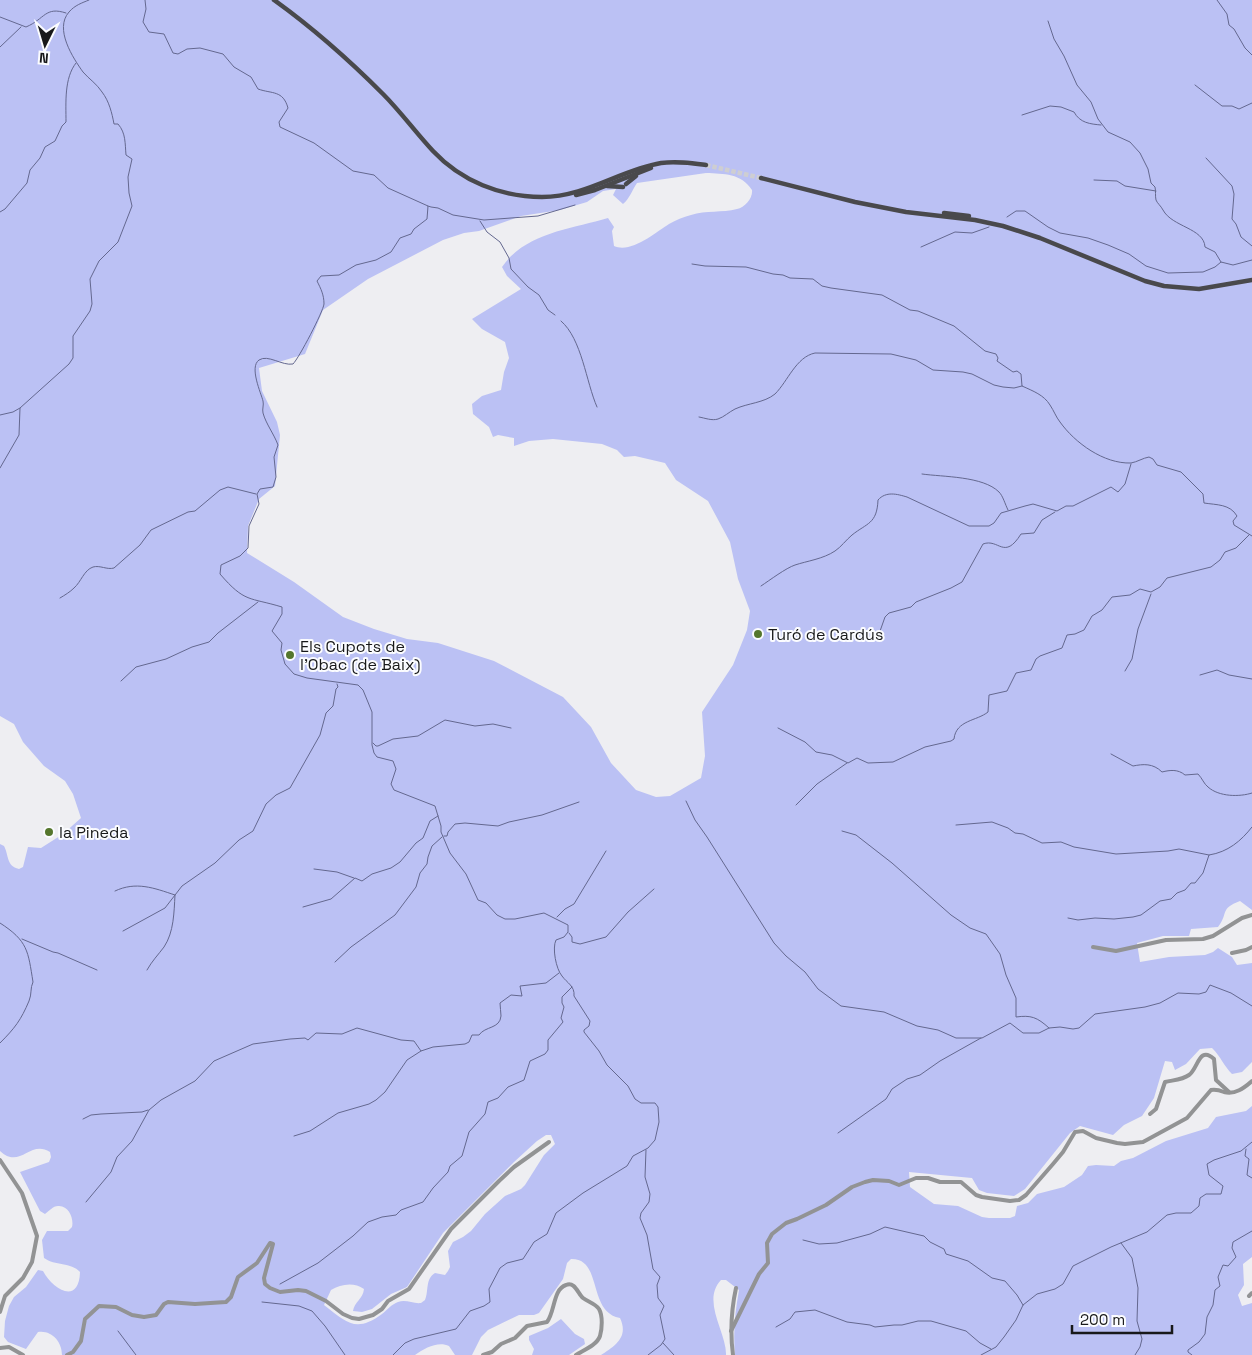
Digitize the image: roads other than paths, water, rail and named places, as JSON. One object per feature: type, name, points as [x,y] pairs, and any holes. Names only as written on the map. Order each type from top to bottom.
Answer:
[{"type":"main road","points":[[269,0],[316,35],[347,63],[383,98],[440,161],[475,184],[503,195],[516,198],[544,199],[583,194],[605,186],[625,183],[644,171],[664,165],[694,163]]},
{"type":"main road","points":[[274,0],[317,33],[349,61],[385,96],[434,152],[463,175],[496,190],[530,197],[567,195],[661,163],[684,162],[706,165]]},
{"type":"main road","points":[[595,187],[625,183],[644,171]]},
{"type":"main road","points":[[625,183],[626,175]]},
{"type":"main road","points":[[761,178],[781,184],[893,207],[955,214],[1003,223],[1040,235],[1165,284],[1199,286],[1252,278]]},
{"type":"street","points":[[1092,947],[1116,951],[1166,940],[1203,939],[1213,936],[1242,918],[1252,915]]},
{"type":"street","points":[[1232,954],[1252,947]]},
{"type":"street","points":[[1150,1114],[1156,1109],[1165,1082],[1189,1076],[1200,1058],[1204,1055],[1214,1059],[1216,1080],[1229,1092]]},
{"type":"street","points":[[731,1331],[759,1274],[768,1263],[767,1243],[770,1235],[786,1223],[826,1205],[855,1185],[874,1180],[889,1180],[899,1185],[923,1177],[940,1182],[961,1182],[976,1195],[982,1197],[1010,1201],[1019,1200],[1026,1195],[1054,1164],[1075,1132],[1083,1131],[1096,1138],[1117,1143],[1144,1142],[1187,1118],[1211,1090],[1216,1089],[1229,1092],[1240,1090],[1252,1081]]},
{"type":"street","points":[[67,1355],[76,1349],[81,1341],[85,1319],[99,1306],[116,1307],[132,1315],[144,1317],[156,1315],[164,1304],[168,1302],[195,1304],[226,1302],[232,1294],[238,1277],[257,1263],[267,1244],[270,1243],[273,1244],[273,1248],[267,1261],[264,1278],[265,1284],[270,1288],[284,1292],[298,1290],[306,1292],[326,1301],[343,1314],[352,1318],[359,1319],[373,1315],[382,1309],[388,1301],[409,1289],[448,1233],[499,1181],[518,1164],[549,1142]]},
{"type":"street","points":[[0,1160],[22,1193],[37,1236],[32,1262],[23,1278],[5,1296],[0,1312]]},
{"type":"street","points":[[483,1355],[492,1352],[501,1344],[515,1338],[527,1326],[547,1322],[559,1291],[569,1284],[574,1286],[582,1297],[597,1308],[601,1318],[601,1332],[598,1340],[576,1355]]},
{"type":"street","points":[[733,1355],[731,1331],[736,1288]]},
{"type":"street","points":[[0,1348],[9,1347],[23,1355]]},
{"type":"waterway","points":[[0,468],[19,435],[20,408],[69,364],[73,358],[73,336],[90,311],[92,304],[90,279],[99,261],[118,242],[132,206],[128,177],[132,159],[126,155],[125,139],[122,131],[118,124],[114,124],[110,107],[98,86],[83,72],[74,59],[64,35],[63,27],[69,12],[76,6],[89,0]]},
{"type":"waterway","points":[[145,0],[146,9],[143,22],[149,32],[164,34],[173,53],[178,54],[187,49],[200,48],[223,54],[234,67],[251,77],[258,89],[280,95],[283,98],[288,108],[279,122],[280,127],[314,143],[353,171],[374,175],[388,188],[428,206],[427,219],[414,229],[411,234],[400,238],[391,252],[376,260],[356,265],[339,275],[321,276],[317,281],[323,298],[323,309],[293,364],[267,358],[256,363],[255,374],[263,401],[263,413],[278,445],[274,457],[276,477],[273,487],[260,489],[257,494],[259,504],[249,526],[248,548],[240,556],[221,565],[220,574],[242,595],[282,607],[282,614],[272,631],[282,643],[281,650],[285,664],[294,674],[307,678],[358,685],[363,690],[372,712],[372,745],[374,753],[377,757],[393,761],[396,769],[391,784],[394,790],[435,806],[441,832],[450,853],[466,874],[478,900],[486,903],[497,915],[505,919],[515,919],[544,913],[568,925],[568,932],[564,937],[556,940],[554,948],[555,958],[560,973],[572,987],[574,996],[590,1021],[589,1026],[584,1032],[607,1065],[628,1086],[635,1099],[641,1103],[655,1103],[658,1107],[659,1122],[655,1140],[648,1148],[633,1156],[627,1166],[583,1193],[556,1213],[547,1234],[534,1242],[523,1259],[507,1263],[500,1268],[489,1289],[490,1302],[470,1311],[456,1329],[414,1339],[405,1343],[393,1355]]},
{"type":"waterway","points":[[1217,0],[1227,14],[1229,25],[1234,29],[1245,48],[1252,55]]},
{"type":"waterway","points":[[0,17],[26,27],[49,12],[59,11],[66,13]]},
{"type":"waterway","points":[[1048,21],[1054,39],[1077,85],[1091,102],[1098,119],[1108,132],[1130,142],[1140,153],[1148,169],[1151,183],[1155,187],[1157,202],[1167,216],[1194,231],[1203,241],[1205,247],[1215,252],[1221,262]]},
{"type":"waterway","points":[[0,47],[21,27]]},
{"type":"waterway","points":[[0,212],[5,209],[27,183],[30,170],[40,158],[45,147],[55,141],[66,122],[69,76],[76,63]]},
{"type":"waterway","points":[[1195,85],[1222,106],[1232,106],[1239,109],[1252,103]]},
{"type":"waterway","points":[[1022,115],[1050,106],[1061,107],[1074,112],[1079,119],[1101,125]]},
{"type":"waterway","points":[[1206,158],[1232,186],[1234,194],[1232,219],[1241,237],[1252,246]]},
{"type":"waterway","points":[[1094,180],[1117,181],[1125,186],[1156,191]]},
{"type":"waterway","points":[[428,206],[438,208],[453,215],[484,220],[538,216],[575,205]]},
{"type":"waterway","points":[[1007,217],[1016,211],[1025,211],[1060,233],[1088,238],[1108,245],[1129,254],[1146,266],[1168,273],[1203,272],[1221,262],[1233,265],[1252,260]]},
{"type":"waterway","points":[[480,221],[487,232],[500,242],[509,258],[511,269],[528,287],[539,295],[548,310],[555,315]]},
{"type":"waterway","points":[[921,247],[955,232],[972,233],[989,227]]},
{"type":"waterway","points":[[692,264],[746,267],[790,278],[813,279],[822,286],[831,288],[882,295],[910,310],[918,311],[954,326],[985,351],[996,354],[997,361],[1013,372],[1017,371],[1021,374],[1022,386],[1045,399],[1066,430],[1091,451],[1111,460],[1121,462],[1131,463],[1149,457],[1157,465],[1181,472],[1203,494],[1204,503],[1231,509],[1237,516],[1233,521],[1234,525],[1252,536]]},
{"type":"waterway","points":[[561,321],[568,329],[579,350],[597,407]]},
{"type":"waterway","points":[[699,417],[711,420],[718,419],[735,409],[771,397],[780,389],[797,364],[808,355],[815,353],[891,354],[916,360],[933,370],[972,374],[994,385],[1014,388],[1022,386]]},
{"type":"waterway","points":[[0,415],[20,408]]},
{"type":"waterway","points":[[761,586],[791,567],[835,551],[870,522],[876,514],[878,500],[884,495],[896,494],[907,497],[969,526],[989,526],[994,523],[1001,513],[1025,506],[1033,504],[1057,511],[1066,506],[1073,506],[1111,487],[1118,492],[1125,484],[1131,464]]},
{"type":"waterway","points":[[922,474],[962,478],[983,483],[999,492],[1008,510]]},
{"type":"waterway","points":[[60,598],[74,588],[90,569],[93,567],[114,568],[140,545],[151,530],[188,512],[195,511],[220,490],[228,487],[256,494]]},
{"type":"waterway","points":[[866,640],[874,638],[879,634],[885,617],[889,613],[911,607],[916,602],[962,582],[983,544],[989,543],[1002,547],[1010,546],[1021,534],[1034,533],[1042,520],[1055,512]]},
{"type":"waterway","points":[[778,728],[805,742],[816,752],[832,755],[848,763],[857,758],[868,763],[893,762],[925,747],[951,741],[963,724],[988,712],[989,695],[1007,691],[1016,673],[1031,670],[1036,659],[1040,656],[1062,648],[1067,635],[1084,630],[1092,616],[1102,610],[1112,597],[1130,595],[1140,589],[1151,592],[1160,587],[1167,578],[1211,567],[1220,560],[1225,552],[1236,548],[1249,535]]},
{"type":"waterway","points":[[1125,671],[1132,659],[1138,629],[1151,594]]},
{"type":"waterway","points":[[121,681],[136,667],[166,659],[192,647],[209,642],[258,602]]},
{"type":"waterway","points":[[1200,675],[1217,670],[1229,675],[1252,679]]},
{"type":"waterway","points":[[123,931],[165,908],[182,886],[215,863],[239,840],[253,831],[266,804],[276,795],[290,788],[320,735],[326,713],[333,706],[338,687],[337,684]]},
{"type":"waterway","points":[[373,743],[378,746],[393,739],[418,736],[445,720],[475,726],[493,724],[511,728]]},
{"type":"waterway","points":[[1111,754],[1133,766],[1148,765],[1162,772],[1174,770],[1185,775],[1198,774],[1208,787],[1218,793],[1236,795],[1252,793]]},
{"type":"waterway","points":[[796,805],[817,784],[847,763]]},
{"type":"waterway","points":[[686,801],[695,820],[774,943],[805,972],[818,989],[841,1006],[884,1012],[917,1026],[938,1030],[956,1038],[982,1038],[1010,1023],[1023,1033],[1039,1033],[1049,1028],[1060,1027],[1079,1028],[1095,1014],[1145,1007],[1160,1003],[1178,993],[1199,994],[1206,992],[1210,985],[1231,993],[1252,1006]]},
{"type":"waterway","points":[[444,836],[447,836],[455,824],[498,826],[542,815],[579,802]]},
{"type":"waterway","points":[[303,907],[331,899],[355,878],[362,881],[372,874],[391,868],[400,862],[416,843],[423,838],[430,821],[438,816]]},
{"type":"waterway","points":[[956,825],[992,822],[1042,843],[1061,842],[1074,847],[1116,854],[1179,849],[1209,855]]},
{"type":"waterway","points":[[1068,918],[1078,920],[1095,918],[1114,919],[1141,915],[1160,901],[1171,899],[1177,893],[1185,890],[1191,883],[1195,883],[1203,873],[1209,855],[1216,854],[1234,845],[1252,827]]},
{"type":"waterway","points":[[842,831],[856,835],[892,863],[951,915],[970,928],[986,934],[1000,954],[1006,975],[1016,998],[1016,1017],[1026,1016],[1034,1018],[1049,1028]]},
{"type":"waterway","points":[[335,962],[351,947],[395,915],[416,887],[420,873],[427,864],[432,846],[442,837]]},
{"type":"waterway","points":[[557,917],[574,904],[606,851]]},
{"type":"waterway","points":[[314,869],[337,872],[354,878]]},
{"type":"waterway","points":[[115,891],[130,886],[138,886],[175,895],[170,935],[164,947],[147,970]]},
{"type":"waterway","points":[[569,933],[572,937],[572,942],[580,944],[606,937],[628,912],[654,889]]},
{"type":"waterway","points":[[0,923],[16,935],[25,948],[30,962],[33,982],[30,998],[20,1019],[0,1043]]},
{"type":"waterway","points":[[22,939],[97,970]]},
{"type":"waterway","points":[[86,1202],[111,1172],[117,1157],[132,1141],[149,1110],[161,1100],[195,1081],[214,1061],[253,1044],[290,1039],[305,1038],[308,1040],[316,1033],[342,1034],[357,1028],[401,1040],[414,1041],[421,1051],[433,1047],[465,1044],[469,1042],[472,1035],[479,1035],[498,1023],[501,1016],[500,1003],[511,995],[522,996],[520,986],[546,983],[559,973]]},
{"type":"waterway","points":[[280,1284],[318,1263],[368,1222],[396,1215],[401,1210],[423,1202],[448,1172],[450,1166],[462,1156],[469,1132],[485,1114],[488,1102],[498,1098],[508,1087],[524,1080],[530,1061],[545,1054],[548,1050],[548,1040],[563,1022],[561,1018],[564,1007],[562,997],[572,987]]},
{"type":"waterway","points":[[838,1133],[886,1099],[892,1089],[907,1079],[920,1075],[940,1061],[981,1038]]},
{"type":"waterway","points":[[294,1136],[310,1131],[338,1113],[369,1104],[376,1100],[385,1092],[407,1060],[421,1051]]},
{"type":"waterway","points":[[83,1119],[91,1115],[148,1110]]},
{"type":"waterway","points":[[981,1355],[996,1347],[1016,1320],[1023,1305],[1037,1294],[1055,1289],[1063,1284],[1073,1266],[1147,1232],[1167,1215],[1191,1213],[1199,1206],[1200,1198],[1206,1194],[1221,1194],[1223,1186],[1209,1175],[1207,1164],[1241,1151],[1252,1142]]},
{"type":"waterway","points":[[1246,1149],[1245,1156],[1249,1159],[1247,1175],[1252,1178]]},
{"type":"waterway","points":[[646,1150],[645,1177],[650,1194],[649,1202],[641,1213],[640,1218],[647,1235],[653,1269],[660,1277],[657,1285],[658,1298],[664,1306],[660,1315],[665,1339],[661,1345],[648,1355]]},
{"type":"waterway","points":[[803,1240],[819,1244],[837,1243],[870,1234],[885,1227],[924,1236],[930,1242],[944,1249],[946,1254],[968,1261],[992,1278],[1005,1281],[1023,1305]]},
{"type":"waterway","points":[[1192,1355],[1188,1350],[1199,1342],[1205,1334],[1207,1317],[1213,1305],[1215,1290],[1220,1286],[1218,1277],[1223,1265],[1228,1266],[1236,1257],[1232,1248],[1233,1242],[1252,1231]]},
{"type":"waterway","points":[[1121,1243],[1132,1258],[1138,1288],[1137,1321],[1142,1339],[1135,1355]]},
{"type":"waterway","points":[[262,1302],[299,1306],[312,1311],[345,1355]]},
{"type":"waterway","points":[[776,1327],[790,1319],[795,1312],[815,1310],[847,1322],[875,1327],[931,1321],[966,1331],[980,1343],[991,1349]]},
{"type":"waterway","points":[[118,1331],[136,1355]]},
{"type":"waterway","points":[[663,1343],[674,1355]]},
{"type":"tunnel","points":[[706,165],[761,178]]},
{"type":"place","name":"Turó de Cardús","points":[[758,634]]},
{"type":"place","name":"Els Cupots de l'Obac (de Baix)","points":[[290,655]]},
{"type":"place","name":"la Pineda","points":[[49,832]]}]
